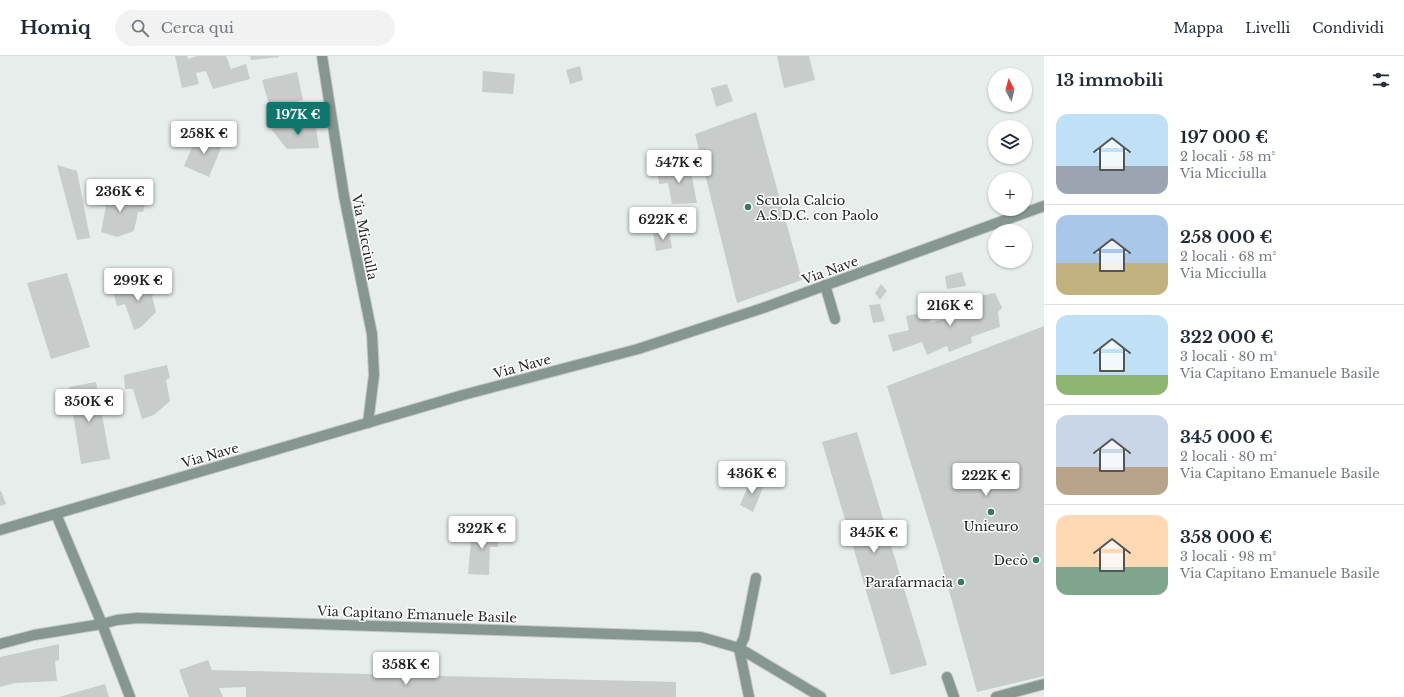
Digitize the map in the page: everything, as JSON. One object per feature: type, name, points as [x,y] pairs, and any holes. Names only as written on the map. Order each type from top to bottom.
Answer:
[{"type":"street","name":"Via Micciulla","points":[[322,56],[344,196],[372,334],[374,375],[368,423]]},
{"type":"street","name":"Via Nave","points":[[0,530],[463,395],[638,349],[763,308],[1044,206]]},
{"type":"street","points":[[825,285],[835,319]]},
{"type":"street","points":[[56,514],[102,624],[130,697]]},
{"type":"street","points":[[749,697],[739,648],[744,638],[756,578]]},
{"type":"street","name":"Via Capitano Emanuele Basile","points":[[0,644],[34,635],[102,624],[117,620],[137,618],[702,637],[739,648],[821,697]]},
{"type":"street","points":[[947,677],[954,697]]},
{"type":"street","points":[[996,697],[1044,684]]},
{"type":"building","points":[[175,56],[187,56],[188,59],[197,56],[226,56],[231,69],[246,64],[250,79],[213,89],[206,71],[196,73],[199,84],[182,88]]},
{"type":"building","points":[[250,56],[279,56],[279,57],[251,60]]},
{"type":"building","points":[[777,56],[809,56],[815,80],[784,88]]},
{"type":"building","points":[[580,66],[583,80],[570,84],[566,70]]},
{"type":"building","points":[[483,71],[515,74],[513,94],[482,92]]},
{"type":"building","points":[[297,72],[303,100],[270,108],[262,80]]},
{"type":"building","points":[[727,84],[733,101],[716,107],[711,88]]},
{"type":"building","name":"Scuola Calcio A.S.D.C. con Paolo","points":[[756,112],[802,280],[737,303],[695,134]]},
{"type":"building","points":[[315,121],[319,148],[287,149],[271,129]]},
{"type":"building","points":[[198,133],[223,143],[209,177],[184,166]]},
{"type":"building","points":[[57,165],[77,171],[90,238],[77,240]]},
{"type":"building","points":[[690,167],[697,203],[672,204],[668,183],[659,184],[657,168]]},
{"type":"building","points":[[102,190],[146,199],[143,212],[138,212],[134,231],[117,237],[101,232],[106,206],[99,205]]},
{"type":"building","points":[[669,230],[672,248],[656,251],[653,234]]},
{"type":"building","points":[[962,272],[966,286],[947,289],[945,276]]},
{"type":"building","points":[[67,273],[90,347],[51,359],[27,283]]},
{"type":"building","points":[[151,278],[157,292],[152,296],[156,312],[141,327],[134,330],[125,304],[117,306],[113,291]]},
{"type":"building","points":[[881,284],[887,291],[880,300],[875,293]]},
{"type":"building","points":[[995,293],[1002,308],[998,312],[1000,327],[971,337],[972,343],[949,352],[947,346],[927,355],[922,342],[893,352],[888,335],[909,330],[906,316],[927,312],[931,323],[969,311],[968,298]]},
{"type":"building","points":[[880,304],[885,321],[873,323],[869,305]]},
{"type":"building","points":[[1044,326],[1044,676],[977,692],[940,558],[887,386]]},
{"type":"building","points":[[167,365],[170,378],[166,380],[170,401],[154,415],[142,419],[133,389],[125,389],[124,375]]},
{"type":"building","points":[[96,382],[110,459],[81,464],[69,387]]},
{"type":"building","points":[[857,432],[927,665],[891,675],[822,442]]},
{"type":"building","points":[[751,479],[764,485],[753,512],[740,505]]},
{"type":"building","points":[[1,491],[6,504],[0,506],[0,492]]},
{"type":"building","points":[[472,528],[499,530],[498,547],[490,547],[489,575],[468,574]]},
{"type":"building","points":[[59,644],[59,660],[55,661],[57,681],[15,683],[0,687],[0,657]]},
{"type":"building","points":[[208,660],[212,670],[676,682],[676,697],[246,697],[246,687],[219,688],[223,697],[189,697],[179,670]]},
{"type":"building","points":[[105,684],[109,697],[59,697]]},
{"type":"place","name":"Scuola Calcio A.S.D.C. con Paolo","points":[[748,207]]},
{"type":"place","name":"Unieuro","points":[[991,512]]},
{"type":"place","name":"Decò","points":[[1036,560]]},
{"type":"place","name":"Parafarmacia","points":[[961,582]]}]
